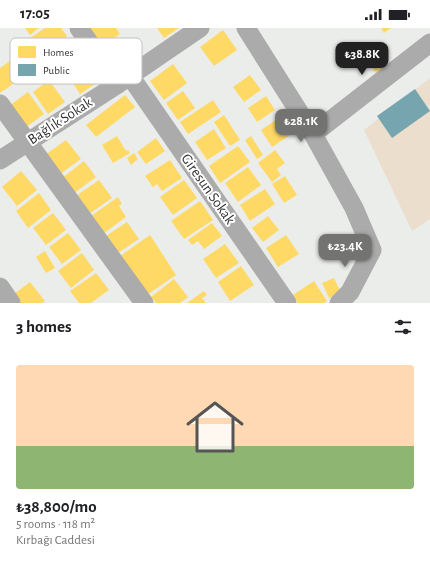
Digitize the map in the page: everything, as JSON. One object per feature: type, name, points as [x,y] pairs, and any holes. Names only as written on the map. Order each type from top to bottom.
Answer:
[{"type":"street","name":"Giresun Sokak","points":[[79,28],[88,38]]},
{"type":"street","name":"Bağlık Sokak","points":[[142,68],[200,28]]},
{"type":"street","points":[[246,28],[313,134],[354,208],[372,250],[350,292],[340,303]]},
{"type":"street","points":[[426,28],[430,33]]},
{"type":"street","points":[[313,134],[430,43]]},
{"type":"street","name":"Bağlık Sokak","points":[[0,160],[118,84]]},
{"type":"street","name":"Giresun Sokak","points":[[127,84],[287,303]]},
{"type":"street","points":[[0,104],[144,303]]},
{"type":"street","points":[[0,287],[11,303]]},
{"type":"shaded area","points":[[430,78],[430,219],[412,231],[364,130]]},
{"type":"building: Homes","points":[[25,28],[39,28],[30,35]]},
{"type":"building: Homes","points":[[45,28],[61,28],[67,36],[64,38],[30,38]]},
{"type":"building: Homes","points":[[116,28],[120,34],[114,38],[95,38],[89,29]]},
{"type":"building: Homes","points":[[157,28],[179,28],[164,38]]},
{"type":"building: Homes","points":[[381,28],[391,28],[384,33]]},
{"type":"building: Homes","points":[[223,30],[237,50],[214,66],[200,47]]},
{"type":"building: Homes","points":[[374,44],[388,65],[376,73],[362,52]]},
{"type":"building: Homes","points":[[10,61],[10,84],[13,84],[0,93],[0,68]]},
{"type":"building: Homes","points":[[173,64],[187,83],[164,100],[150,81]]},
{"type":"building: Homes","points":[[250,75],[261,90],[244,102],[233,87]]},
{"type":"building: Homes","points":[[44,84],[52,84],[65,102],[48,114],[33,92]]},
{"type":"building: Homes","points":[[74,84],[95,84],[80,94]]},
{"type":"building: Homes","points":[[183,91],[195,108],[178,120],[166,103]]},
{"type":"building: Homes","points":[[28,92],[44,114],[25,128],[9,106]]},
{"type":"building: Homes","points":[[125,95],[135,107],[96,137],[86,125]]},
{"type":"building: Homes","points":[[266,96],[275,110],[257,122],[248,108]]},
{"type":"building: Homes","points":[[213,100],[221,112],[188,134],[180,122]]},
{"type":"building: Homes","points":[[224,115],[240,140],[230,146],[214,122]]},
{"type":"building: Homes","points":[[279,118],[290,135],[272,147],[261,130]]},
{"type":"building: Homes","points":[[214,129],[226,148],[207,160],[195,142]]},
{"type":"building: Homes","points":[[117,136],[126,151],[128,150],[130,153],[113,163],[102,145]]},
{"type":"building: Homes","points":[[251,136],[263,155],[257,159],[245,140]]},
{"type":"building: Homes","points":[[156,138],[165,151],[146,164],[137,152]]},
{"type":"building: Homes","points":[[66,140],[81,159],[59,175],[45,155]]},
{"type":"building: Homes","points":[[238,146],[250,162],[220,183],[209,166]]},
{"type":"building: Homes","points":[[275,150],[285,163],[277,169],[281,175],[272,182],[258,163]]},
{"type":"building: Homes","points":[[134,153],[138,159],[131,165],[127,158]]},
{"type":"building: Homes","points":[[170,160],[182,178],[162,191],[157,184],[153,187],[145,176]]},
{"type":"building: Homes","points":[[84,161],[96,177],[73,194],[62,178]]},
{"type":"building: Homes","points":[[248,167],[261,185],[238,202],[225,183]]},
{"type":"building: Homes","points":[[21,171],[37,190],[17,206],[2,187]]},
{"type":"building: Homes","points":[[285,176],[297,195],[284,203],[272,184]]},
{"type":"building: Homes","points":[[99,180],[112,198],[89,214],[76,196]]},
{"type":"building: Homes","points":[[184,180],[197,198],[173,215],[160,197]]},
{"type":"building: Homes","points":[[265,189],[275,204],[250,221],[240,205]]},
{"type":"building: Homes","points":[[39,193],[51,210],[28,228],[16,211]]},
{"type":"building: Homes","points":[[118,197],[122,204],[119,206],[126,217],[103,234],[91,216]]},
{"type":"building: Homes","points":[[200,201],[213,220],[184,239],[171,221]]},
{"type":"building: Homes","points":[[53,213],[66,230],[46,245],[33,228]]},
{"type":"building: Homes","points":[[268,216],[279,230],[263,242],[252,228]]},
{"type":"building: Homes","points":[[127,222],[139,239],[118,253],[106,236]]},
{"type":"building: Homes","points":[[212,223],[222,236],[204,249],[198,241],[192,245],[188,240]]},
{"type":"building: Homes","points":[[68,233],[81,250],[62,264],[49,247]]},
{"type":"building: Homes","points":[[150,235],[176,275],[147,295],[120,256]]},
{"type":"building: Homes","points":[[286,235],[299,254],[278,267],[266,248]]},
{"type":"building: Homes","points":[[225,244],[239,263],[216,278],[203,259]]},
{"type":"building: Homes","points":[[45,251],[55,268],[46,273],[36,257]]},
{"type":"building: Homes","points":[[82,253],[94,270],[71,288],[58,271]]},
{"type":"building: Homes","points":[[241,266],[254,285],[230,301],[218,282]]},
{"type":"building: Homes","points":[[96,273],[109,290],[91,303],[79,303],[70,291]]},
{"type":"building: Homes","points":[[334,278],[341,293],[329,298],[322,283]]},
{"type":"building: Homes","points":[[174,279],[188,297],[180,303],[156,303],[151,297]]},
{"type":"building: Homes","points":[[314,281],[327,301],[324,303],[298,303],[293,295]]},
{"type":"building: Homes","points":[[30,282],[45,301],[42,303],[14,303],[10,297]]},
{"type":"building: Homes","points":[[204,291],[207,295],[202,298],[206,303],[187,303]]},
{"type":"building: Public","points":[[415,89],[430,111],[392,138],[377,116]]}]
